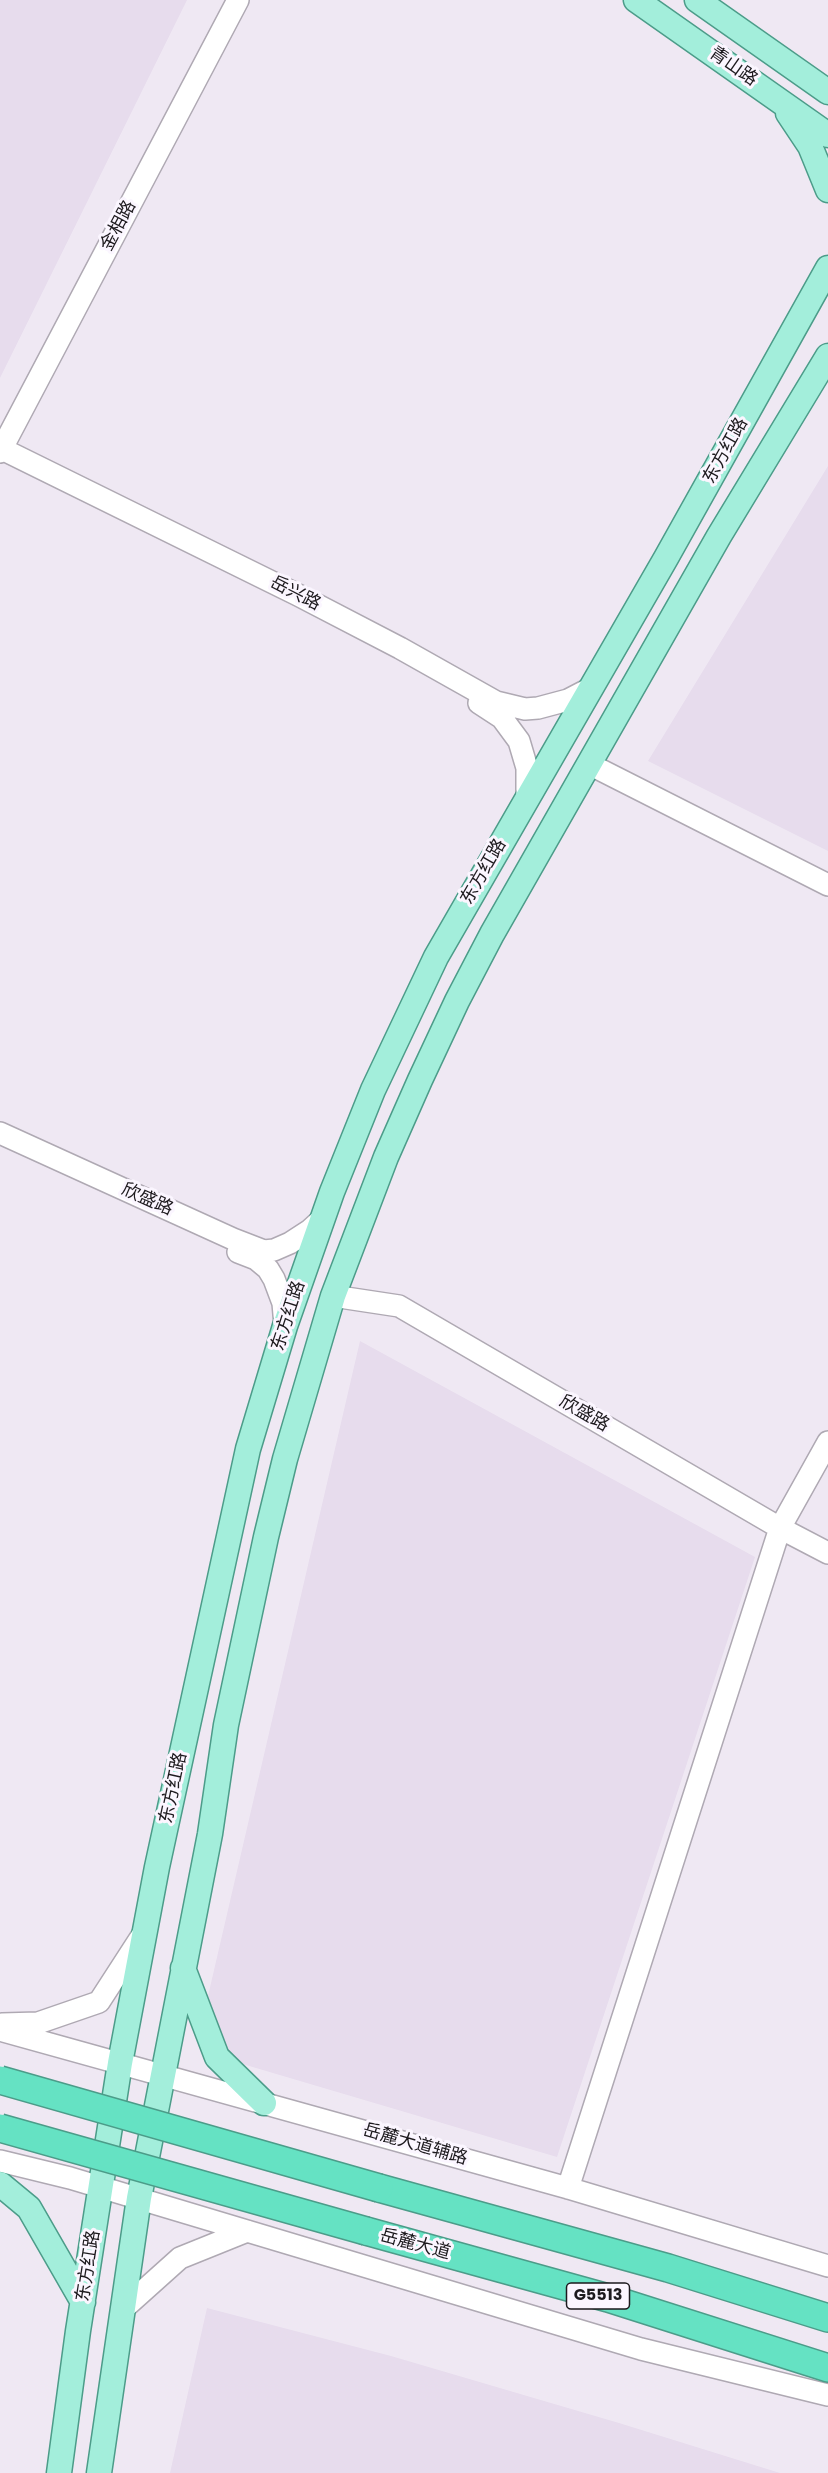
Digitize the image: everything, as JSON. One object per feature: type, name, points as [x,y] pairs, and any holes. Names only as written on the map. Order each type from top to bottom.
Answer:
[{"type":"highway","name":"G5513","points":[[0,2080],[668,2268],[828,2318]]},
{"type":"highway","name":"岳麓大道","points":[[0,2128],[608,2298],[828,2368]]},
{"type":"main road","name":"青山路","points":[[636,0],[828,135]]},
{"type":"main road","name":"青山路","points":[[697,0],[828,92]]},
{"type":"main road","points":[[781,58],[828,70]]},
{"type":"main road","points":[[771,93],[800,128],[828,190]]},
{"type":"main road","name":"东方红路","points":[[59,2473],[120,2063],[145,1931],[221,1565],[248,1449],[285,1326],[368,1101],[411,1008],[463,909],[591,688],[828,268]]},
{"type":"main road","name":"东方红路","points":[[99,2473],[139,2198],[210,1834],[226,1725],[266,1537],[304,1388],[333,1296],[386,1156],[457,1001],[524,877],[719,536],[828,356]]},
{"type":"main road","points":[[183,1968],[217,2057],[264,2103]]},
{"type":"main road","points":[[0,2184],[29,2208],[83,2302]]},
{"type":"street","name":"金相路","points":[[0,448],[227,0]]},
{"type":"street","name":"金相路","points":[[0,448],[238,0]]},
{"type":"street","name":"岳兴路","points":[[0,448],[328,611],[496,702],[525,709],[538,708],[568,700],[591,688]]},
{"type":"street","name":"岳兴路","points":[[0,448],[295,603],[492,710],[511,728],[522,747],[527,768],[527,797]]},
{"type":"street","points":[[589,764],[828,885]]},
{"type":"street","name":"欣盛路","points":[[0,1133],[264,1251],[282,1247],[310,1230],[323,1218]]},
{"type":"street","name":"欣盛路","points":[[0,1143],[256,1259],[268,1269],[280,1291],[285,1326]]},
{"type":"street","name":"欣盛路","points":[[333,1296],[399,1306],[780,1528],[828,1553]]},
{"type":"street","points":[[568,2188],[780,1528],[828,1442]]},
{"type":"street","points":[[0,2024],[38,2023],[99,2002],[145,1931]]},
{"type":"street","name":"岳麓大道辅路","points":[[0,2030],[568,2188],[828,2266]]},
{"type":"street","points":[[0,2161],[139,2198],[641,2349],[828,2395]]},
{"type":"street","points":[[122,2310],[180,2258],[247,2231]]},
{"type":"shaded area","points":[[0,0],[187,0],[0,378]]},
{"type":"shaded area","points":[[828,466],[828,851],[648,761]]},
{"type":"shaded area","points":[[360,1341],[755,1557],[557,2157],[229,2060],[208,1996]]},
{"type":"shaded area","points":[[207,2308],[391,2356],[780,2473],[170,2473]]}]
